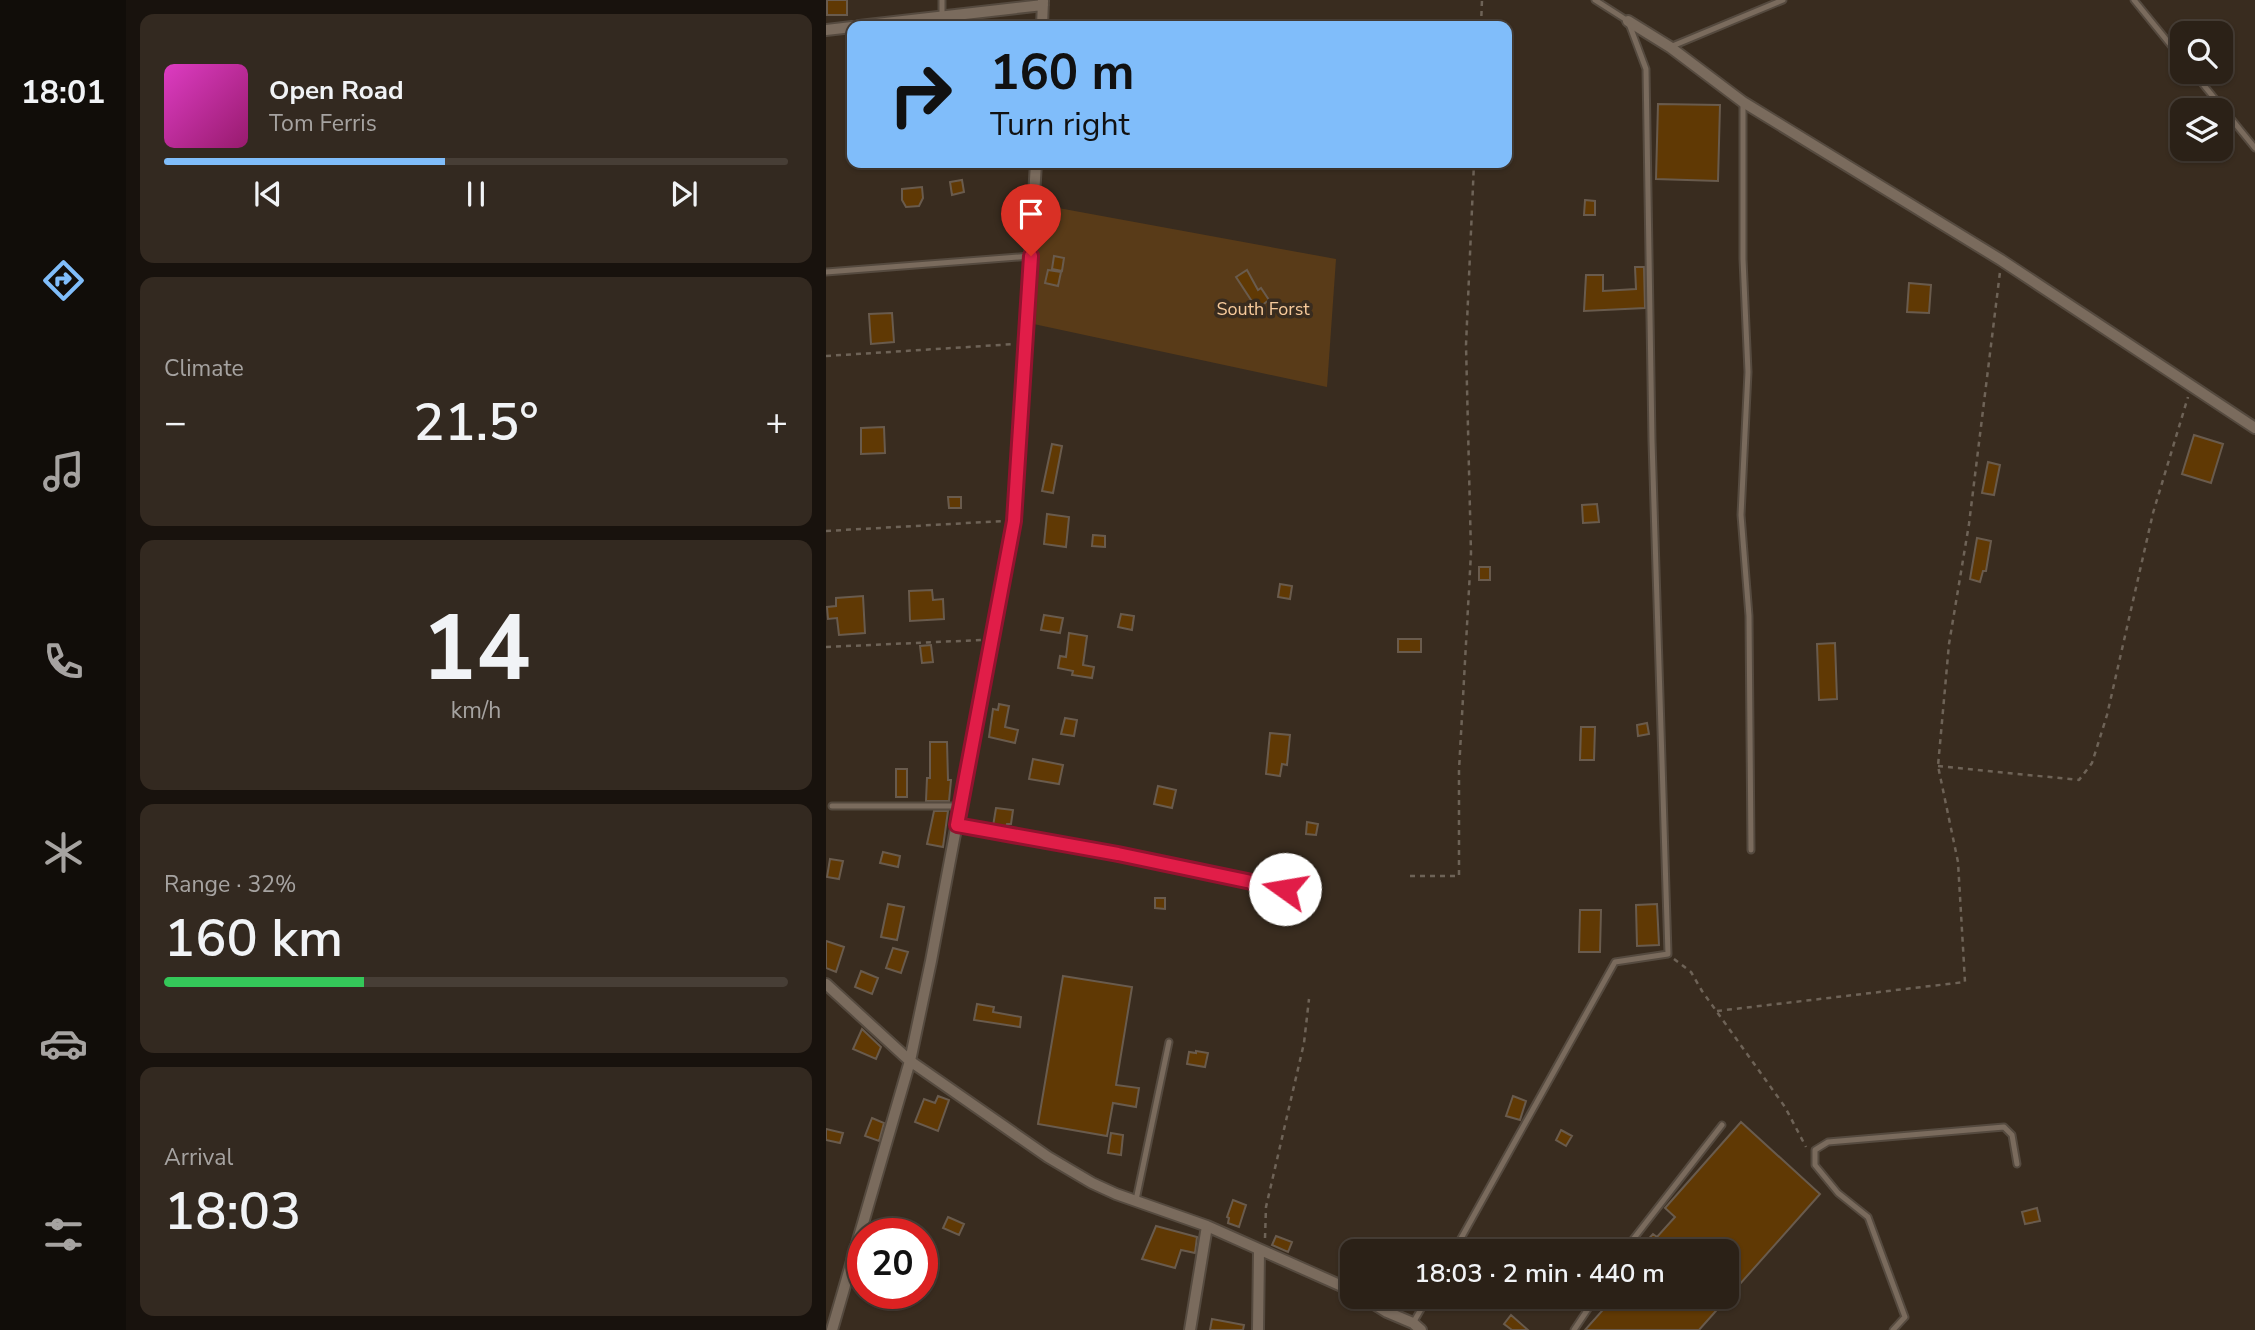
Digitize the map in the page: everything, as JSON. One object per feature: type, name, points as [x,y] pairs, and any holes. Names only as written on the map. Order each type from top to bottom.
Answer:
[{"type":"street","points":[[900,21],[1043,3],[1042,21]]},
{"type":"street","points":[[1628,21],[1670,47],[1743,102],[2001,260],[2255,428]]},
{"type":"street","points":[[826,30],[847,28]]},
{"type":"street","points":[[832,1330],[909,1061],[1014,521],[1036,168]]},
{"type":"street","points":[[826,984],[909,1061],[1048,1157],[1092,1183],[1207,1226],[1340,1285]]},
{"type":"street","points":[[1190,1330],[1207,1226]]},
{"type":"street","points":[[1258,1330],[1262,1251]]},
{"type":"street","points":[[1382,1309],[1417,1326]]},
{"type":"lane","points":[[942,0],[942,16]]},
{"type":"lane","points":[[1461,1239],[1615,962],[1668,954],[1652,441],[1646,69],[1628,21],[1595,0]]},
{"type":"lane","points":[[1670,47],[1783,0]]},
{"type":"lane","points":[[2133,0],[2170,45]]},
{"type":"lane","points":[[2203,84],[2255,148]]},
{"type":"lane","points":[[1743,102],[1748,372],[1741,515],[1749,616],[1751,850]]},
{"type":"lane","points":[[826,272],[1031,256]]},
{"type":"lane","points":[[832,806],[960,806]]},
{"type":"lane","points":[[957,825],[1132,857],[1285,889]]},
{"type":"lane","points":[[1136,1200],[1169,1042]]},
{"type":"lane","points":[[1633,1239],[1722,1125]]},
{"type":"lane","points":[[1893,1330],[1905,1317],[1868,1217],[1838,1193],[1815,1165],[1815,1150],[1828,1142],[2004,1127],[2012,1135],[2017,1164]]},
{"type":"lane","points":[[1417,1326],[1423,1309]]},
{"type":"lane","points":[[1574,1330],[1588,1309]]},
{"type":"path","points":[[1481,21],[1482,0]]},
{"type":"path","points":[[1410,876],[1459,876],[1459,770],[1471,553],[1466,345],[1475,168]]},
{"type":"path","points":[[1717,1011],[1965,982],[1958,862],[1938,766],[1949,644],[1969,524],[2001,260]]},
{"type":"path","points":[[826,356],[1026,344]]},
{"type":"path","points":[[1938,766],[2079,780],[2092,763],[2107,715],[2153,513],[2192,387]]},
{"type":"path","points":[[826,531],[1014,521]]},
{"type":"path","points":[[826,648],[991,640]]},
{"type":"path","points":[[1668,954],[1691,972],[1785,1107],[1815,1165]]},
{"type":"path","points":[[1262,1251],[1266,1207],[1304,1043],[1309,999]]},
{"type":"green space","name":"South Forst","points":[[1042,205],[1336,259],[1327,387],[1029,323]]},
{"type":"building","points":[[827,0],[847,0],[847,15],[827,15]]},
{"type":"building","points":[[1658,104],[1720,105],[1718,181],[1656,179]]},
{"type":"building","points":[[962,180],[964,192],[952,195],[950,182]]},
{"type":"building","points":[[922,187],[923,198],[919,206],[906,207],[902,200],[902,189]]},
{"type":"building","points":[[1585,200],[1595,201],[1595,215],[1584,215]]},
{"type":"building","points":[[1054,256],[1064,258],[1062,271],[1052,269]]},
{"type":"building","points":[[1635,267],[1644,267],[1645,308],[1584,311],[1586,275],[1603,275],[1603,291],[1636,289]]},
{"type":"building","points":[[1048,270],[1061,272],[1058,286],[1045,283]]},
{"type":"building","points":[[1247,270],[1258,290],[1261,288],[1269,300],[1257,309],[1236,277]]},
{"type":"building","points":[[1909,283],[1931,285],[1929,313],[1907,312]]},
{"type":"building","points":[[892,313],[894,342],[871,344],[869,314]]},
{"type":"building","points":[[884,427],[885,453],[861,454],[861,428]]},
{"type":"building","points":[[2194,435],[2223,444],[2211,483],[2182,474]]},
{"type":"building","points":[[1052,444],[1062,446],[1053,493],[1042,491]]},
{"type":"building","points":[[1988,462],[2000,465],[1994,495],[1982,493]]},
{"type":"building","points":[[948,497],[961,497],[961,508],[949,508]]},
{"type":"building","points":[[1597,504],[1599,522],[1583,523],[1582,505]]},
{"type":"building","points":[[1047,514],[1069,517],[1066,547],[1044,544]]},
{"type":"building","points":[[1093,535],[1105,536],[1105,547],[1092,546]]},
{"type":"building","points":[[1977,538],[1991,541],[1986,571],[1983,571],[1980,582],[1970,579]]},
{"type":"building","points":[[1479,567],[1490,567],[1490,580],[1479,580]]},
{"type":"building","points":[[1280,584],[1292,586],[1290,599],[1278,597]]},
{"type":"building","points":[[932,590],[933,600],[943,599],[944,619],[910,621],[909,591]]},
{"type":"building","points":[[863,596],[865,633],[839,635],[837,618],[828,619],[827,607],[836,606],[836,598]]},
{"type":"building","points":[[1121,614],[1134,616],[1132,630],[1118,627]]},
{"type":"building","points":[[1044,615],[1063,618],[1060,633],[1041,630]]},
{"type":"building","points":[[1069,633],[1087,636],[1083,665],[1094,667],[1092,678],[1072,675],[1073,671],[1058,668],[1060,656],[1066,657]]},
{"type":"building","points":[[1398,639],[1421,639],[1421,652],[1398,652]]},
{"type":"building","points":[[1835,643],[1837,699],[1819,700],[1817,644]]},
{"type":"building","points":[[931,645],[933,662],[922,663],[920,646]]},
{"type":"building","points":[[999,704],[1009,706],[1005,727],[1018,730],[1015,743],[989,737],[993,709],[998,710]]},
{"type":"building","points":[[1065,718],[1077,720],[1074,736],[1061,734]]},
{"type":"building","points":[[1647,723],[1649,734],[1638,736],[1637,725]]},
{"type":"building","points":[[1581,727],[1595,727],[1594,760],[1580,760]]},
{"type":"building","points":[[1270,733],[1290,735],[1287,765],[1282,764],[1280,776],[1266,774]]},
{"type":"building","points":[[930,742],[947,742],[948,780],[951,780],[949,801],[926,801],[927,778],[930,778]]},
{"type":"building","points":[[1033,759],[1063,765],[1059,784],[1029,779]]},
{"type":"building","points":[[896,769],[907,769],[907,797],[896,797]]},
{"type":"building","points":[[1158,786],[1176,790],[1172,808],[1154,804]]},
{"type":"building","points":[[996,808],[1013,810],[1011,824],[1007,824],[1006,829],[993,826]]},
{"type":"building","points":[[934,811],[948,811],[943,847],[927,844]]},
{"type":"building","points":[[1307,822],[1318,824],[1316,835],[1306,834]]},
{"type":"building","points":[[883,852],[900,856],[898,867],[880,863]]},
{"type":"building","points":[[830,859],[843,861],[839,879],[827,877]]},
{"type":"building","points":[[1155,898],[1165,898],[1165,909],[1155,908]]},
{"type":"building","points":[[888,904],[904,907],[897,940],[881,937]]},
{"type":"building","points":[[1657,904],[1659,945],[1637,946],[1636,905]]},
{"type":"building","points":[[1580,910],[1601,910],[1600,952],[1579,952]]},
{"type":"building","points":[[826,941],[844,947],[836,972],[826,968]]},
{"type":"building","points":[[893,948],[908,952],[901,973],[886,968]]},
{"type":"building","points":[[861,971],[878,978],[872,994],[855,987]]},
{"type":"building","points":[[1063,976],[1132,987],[1116,1085],[1139,1088],[1136,1107],[1113,1103],[1107,1136],[1038,1124]]},
{"type":"building","points":[[977,1004],[994,1007],[993,1012],[1021,1017],[1020,1027],[974,1020]]},
{"type":"building","points":[[862,1029],[881,1047],[876,1059],[853,1049]]},
{"type":"building","points":[[1189,1052],[1208,1053],[1205,1067],[1187,1064]]},
{"type":"building","points":[[938,1096],[949,1100],[938,1131],[915,1122],[924,1099],[935,1103]]},
{"type":"building","points":[[1513,1096],[1526,1101],[1520,1120],[1506,1116]]},
{"type":"building","points":[[872,1118],[884,1123],[879,1141],[865,1136]]},
{"type":"building","points":[[1741,1122],[1820,1194],[1739,1285],[1739,1239],[1648,1239],[1653,1234],[1657,1237],[1675,1217],[1665,1208]]},
{"type":"building","points":[[826,1129],[843,1133],[840,1143],[826,1140]]},
{"type":"building","points":[[1561,1130],[1572,1136],[1566,1146],[1556,1140]]},
{"type":"building","points":[[1111,1133],[1123,1135],[1121,1155],[1108,1153]]},
{"type":"building","points":[[1233,1200],[1246,1205],[1239,1227],[1228,1223],[1227,1217]]},
{"type":"building","points":[[2037,1208],[2040,1221],[2025,1224],[2022,1212]]},
{"type":"building","points":[[948,1217],[964,1224],[959,1235],[943,1228]]},
{"type":"building","points":[[1156,1226],[1197,1237],[1195,1253],[1181,1250],[1175,1268],[1142,1259]]},
{"type":"building","points":[[1276,1236],[1292,1242],[1288,1252],[1272,1245]]},
{"type":"building","points":[[1599,1309],[1718,1309],[1699,1330],[1585,1330],[1602,1311]]},
{"type":"building","points":[[1511,1315],[1528,1330],[1512,1330],[1504,1324]]},
{"type":"building","points":[[1212,1319],[1244,1325],[1243,1330],[1210,1330]]},
{"type":"route","points":[[1031,256],[1014,521],[957,825],[1118,854],[1285,889]]}]
